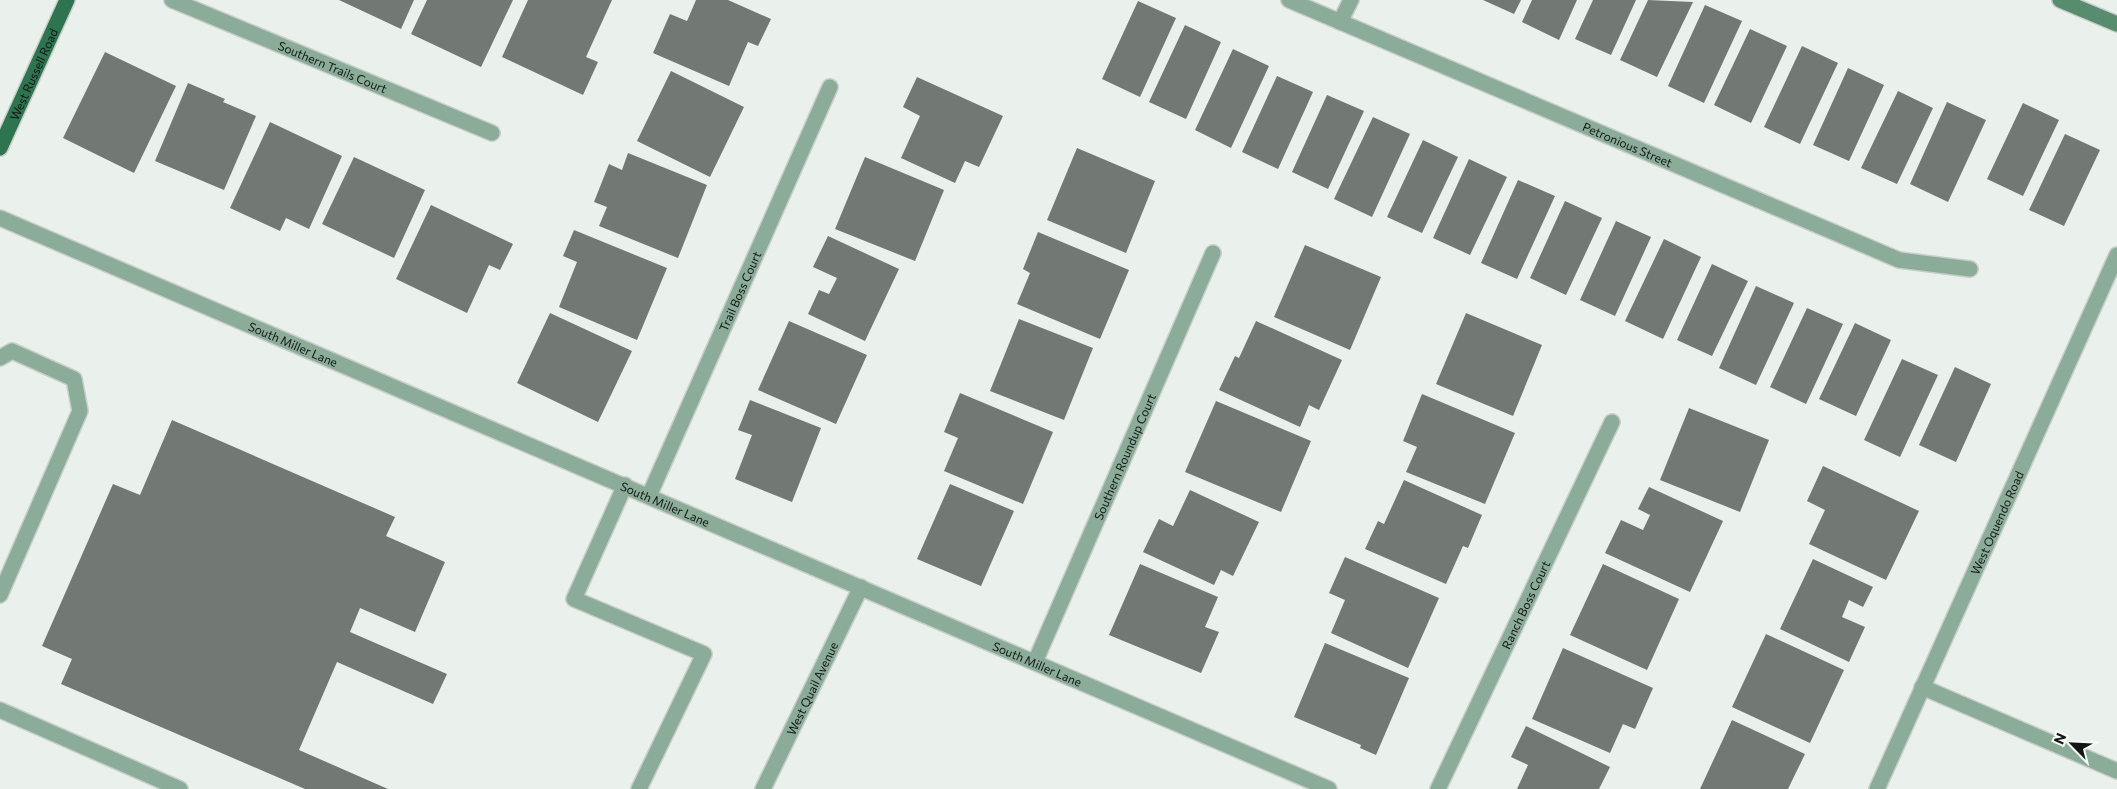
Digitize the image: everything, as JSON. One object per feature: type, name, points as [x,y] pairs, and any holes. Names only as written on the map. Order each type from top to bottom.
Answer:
[{"type":"main road","name":"West Russell Road","points":[[0,148],[67,0]]},
{"type":"main road","points":[[2060,0],[2117,24]]},
{"type":"street","name":"Southern Trails Court","points":[[172,0],[492,133]]},
{"type":"street","name":"Petronious Street","points":[[1289,0],[1899,260],[1970,270]]},
{"type":"street","points":[[1340,22],[1351,0]]},
{"type":"street","name":"Trail Boss Court","points":[[650,496],[830,86]]},
{"type":"street","name":"South Miller Lane","points":[[0,218],[1330,789]]},
{"type":"street","name":"Southern Roundup Court","points":[[1035,662],[1213,253]]},
{"type":"street","name":"West Oquendo Road","points":[[1878,789],[1922,687],[2117,255]]},
{"type":"street","points":[[0,358],[12,350],[74,379],[80,411],[0,595]]},
{"type":"street","name":"Ranch Boss Court","points":[[1438,789],[1612,422]]},
{"type":"street","points":[[625,485],[574,599],[704,654],[639,789]]},
{"type":"street","name":"West Quail Avenue","points":[[763,789],[861,587]]},
{"type":"street","points":[[1922,687],[2116,770]]},
{"type":"street","points":[[0,710],[180,789]]},
{"type":"building","points":[[339,0],[414,0],[401,29]]},
{"type":"building","points":[[427,0],[513,0],[481,67],[411,34]]},
{"type":"building","points":[[528,0],[612,0],[586,57],[598,62],[583,95],[502,57]]},
{"type":"building","points":[[696,0],[728,0],[771,19],[758,46],[748,42],[729,86],[653,53],[670,14],[687,21]]},
{"type":"building","points":[[1483,0],[1521,0],[1514,14]]},
{"type":"building","points":[[1532,0],[1577,0],[1559,40],[1522,22]]},
{"type":"building","points":[[1593,0],[1636,0],[1611,55],[1575,39]]},
{"type":"building","points":[[1648,0],[1693,2],[1657,77],[1620,60]]},
{"type":"building","points":[[1138,1],[1176,18],[1140,97],[1102,79]]},
{"type":"building","points":[[1705,5],[1742,21],[1704,103],[1668,86]]},
{"type":"building","points":[[1185,25],[1221,42],[1186,119],[1149,102]]},
{"type":"building","points":[[1750,29],[1787,46],[1751,123],[1714,105]]},
{"type":"building","points":[[1802,46],[1838,63],[1800,144],[1764,127]]},
{"type":"building","points":[[1233,49],[1269,66],[1231,148],[1195,130]]},
{"type":"building","points":[[105,52],[176,86],[134,173],[63,138]]},
{"type":"building","points":[[1848,68],[1884,85],[1849,161],[1813,145]]},
{"type":"building","points":[[671,71],[744,107],[710,177],[637,141]]},
{"type":"building","points":[[1277,76],[1313,92],[1278,169],[1242,152]]},
{"type":"building","points":[[917,77],[1003,116],[979,167],[965,161],[955,183],[901,158],[920,116],[903,107]]},
{"type":"building","points":[[188,83],[225,99],[223,102],[256,116],[224,190],[155,161]]},
{"type":"building","points":[[1898,91],[1933,108],[1897,184],[1861,168]]},
{"type":"building","points":[[1327,95],[1364,111],[1328,189],[1292,172]]},
{"type":"building","points":[[1947,102],[1986,120],[1948,202],[1910,184]]},
{"type":"building","points":[[2023,103],[2059,120],[2023,196],[1987,179]]},
{"type":"building","points":[[1373,117],[1410,134],[1372,217],[1334,199]]},
{"type":"building","points":[[270,122],[342,156],[309,229],[286,218],[280,231],[230,208]]},
{"type":"building","points":[[2065,134],[2100,150],[2064,226],[2029,210]]},
{"type":"building","points":[[1423,140],[1458,157],[1422,233],[1387,217]]},
{"type":"building","points":[[1077,148],[1155,181],[1126,253],[1047,220]]},
{"type":"building","points":[[628,153],[707,185],[678,258],[599,226],[607,207],[594,202],[609,164],[622,170]]},
{"type":"building","points":[[354,157],[425,190],[394,258],[322,224]]},
{"type":"building","points":[[865,157],[944,190],[915,261],[835,229]]},
{"type":"building","points":[[1469,159],[1507,177],[1470,255],[1433,238]]},
{"type":"building","points":[[1518,180],[1555,196],[1517,279],[1481,263]]},
{"type":"building","points":[[1565,201],[1602,218],[1566,295],[1530,278]]},
{"type":"building","points":[[431,205],[513,244],[500,270],[489,265],[467,313],[396,279]]},
{"type":"building","points":[[1616,221],[1651,237],[1615,316],[1580,300]]},
{"type":"building","points":[[574,230],[667,268],[637,340],[559,307],[577,262],[563,256]]},
{"type":"building","points":[[1038,232],[1129,270],[1100,339],[1017,304],[1030,273],[1023,269]]},
{"type":"building","points":[[828,236],[899,269],[865,341],[808,314],[819,290],[829,294],[837,278],[813,267]]},
{"type":"building","points":[[1664,239],[1701,257],[1663,339],[1625,321]]},
{"type":"building","points":[[1305,245],[1381,277],[1350,350],[1274,317]]},
{"type":"building","points":[[1712,264],[1748,281],[1712,356],[1677,340]]},
{"type":"building","points":[[1756,286],[1794,303],[1756,385],[1719,368]]},
{"type":"building","points":[[1807,308],[1843,324],[1806,404],[1770,387]]},
{"type":"building","points":[[550,313],[632,351],[598,422],[517,383]]},
{"type":"building","points":[[1466,313],[1542,345],[1513,416],[1436,384]]},
{"type":"building","points":[[1019,319],[1093,348],[1064,420],[990,391]]},
{"type":"building","points":[[789,321],[867,355],[836,424],[758,390]]},
{"type":"building","points":[[1256,321],[1342,360],[1319,410],[1309,405],[1300,427],[1219,390],[1235,356],[1239,358]]},
{"type":"building","points":[[1855,323],[1891,340],[1856,416],[1819,399]]},
{"type":"building","points":[[1902,359],[1938,375],[1900,457],[1864,440]]},
{"type":"building","points":[[1955,367],[1991,384],[1956,462],[1919,445]]},
{"type":"building","points":[[960,393],[1053,432],[1023,504],[944,471],[958,438],[944,432]]},
{"type":"building","points":[[1422,394],[1515,433],[1485,504],[1406,472],[1417,447],[1403,441]]},
{"type":"building","points":[[750,400],[821,428],[792,502],[735,479],[752,435],[738,430]]},
{"type":"building","points":[[1216,401],[1311,441],[1281,512],[1185,472]]},
{"type":"building","points":[[1689,408],[1769,440],[1740,512],[1660,480]]},
{"type":"building","points":[[172,420],[395,517],[386,536],[445,562],[415,632],[360,608],[350,632],[447,674],[433,704],[337,662],[299,750],[388,789],[305,789],[61,684],[72,659],[42,646],[113,484],[140,495]]},
{"type":"building","points":[[1823,466],[1919,511],[1886,580],[1809,544],[1825,510],[1807,501]]},
{"type":"building","points":[[1404,480],[1482,515],[1468,548],[1463,546],[1446,584],[1365,549],[1378,521],[1384,524]]},
{"type":"building","points":[[950,484],[1014,511],[981,586],[917,559]]},
{"type":"building","points":[[1649,487],[1723,521],[1690,592],[1605,553],[1621,520],[1643,530],[1650,515],[1638,509]]},
{"type":"building","points":[[1190,490],[1259,522],[1233,576],[1221,570],[1214,585],[1143,552],[1159,519],[1173,526]]},
{"type":"building","points":[[1345,557],[1439,598],[1408,668],[1331,633],[1345,600],[1329,593]]},
{"type":"building","points":[[1813,559],[1873,587],[1863,607],[1849,600],[1842,617],[1865,627],[1849,662],[1780,629]]},
{"type":"building","points":[[1140,564],[1218,597],[1205,627],[1219,632],[1201,673],[1109,635]]},
{"type":"building","points":[[1603,564],[1679,599],[1647,670],[1570,635]]},
{"type":"building","points":[[1766,634],[1844,670],[1810,743],[1732,707]]},
{"type":"building","points":[[1325,643],[1409,678],[1376,755],[1360,748],[1361,745],[1294,717]]},
{"type":"building","points":[[1563,648],[1653,688],[1635,729],[1623,724],[1610,753],[1532,719]]},
{"type":"building","points":[[1732,720],[1805,754],[1788,789],[1700,789]]},
{"type":"building","points":[[1526,726],[1610,767],[1599,789],[1517,789],[1528,765],[1511,757]]}]
